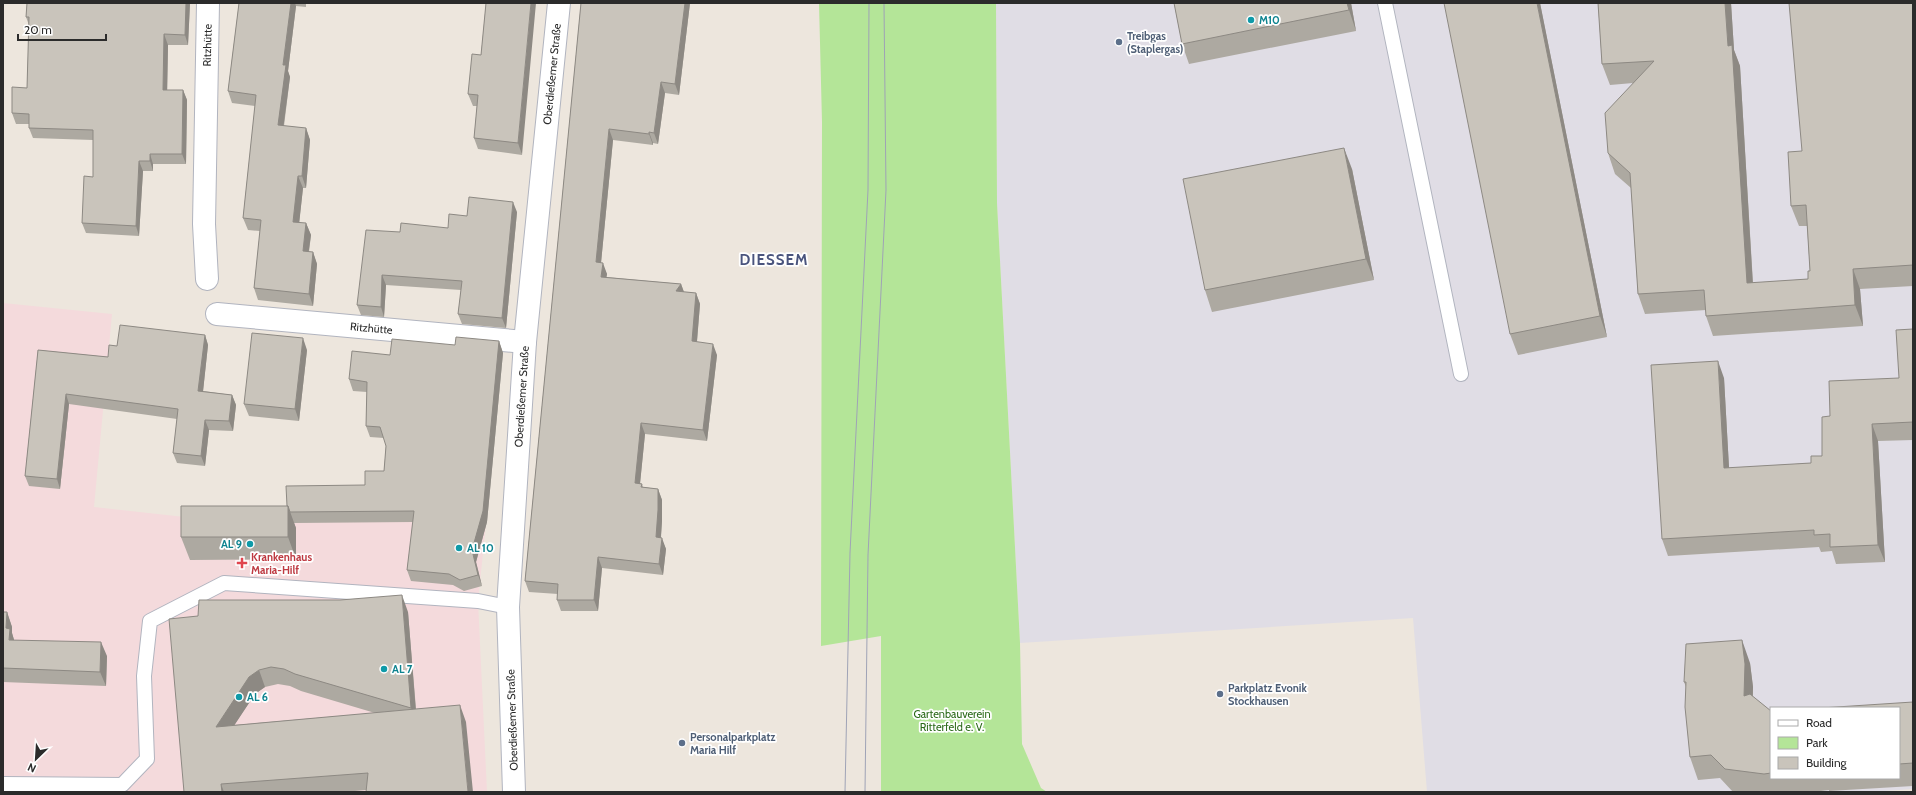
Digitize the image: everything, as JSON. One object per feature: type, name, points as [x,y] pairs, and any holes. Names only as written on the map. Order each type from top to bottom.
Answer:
[{"type":"street","name":"Ritzhütte","points":[[207,279],[204,224],[208,3]]},
{"type":"street","name":"Oberdießemer Straße","points":[[514,792],[508,607],[525,342],[559,3]]},
{"type":"street","name":"Ritzhütte","points":[[217,314],[525,342]]},
{"type":"lane","points":[[1385,3],[1461,374]]},
{"type":"lane","points":[[3,784],[122,785],[147,759],[144,676],[150,621],[224,583],[478,601],[508,607]]},
{"type":"shaded area","points":[[996,3],[1913,3],[1913,789],[1870,792],[1427,792],[1413,618],[1020,643],[997,203]]},
{"type":"shaded area","name":"Krankenhaus Maria-Hilf","points":[[3,303],[112,314],[94,507],[239,523],[441,519],[486,524],[478,601],[487,792],[3,792]]},
{"type":"green space","name":"Gartenbauverein Ritterfeld e. V.","points":[[819,3],[996,3],[997,203],[1020,643],[1022,744],[1041,788],[1047,792],[881,792],[881,636],[821,646],[822,122]]},
{"type":"building","points":[[27,3],[186,3],[185,35],[164,34],[163,90],[183,90],[182,154],[150,154],[150,161],[139,161],[136,226],[82,223],[84,176],[93,177],[93,130],[29,128],[29,114],[12,113],[12,87],[27,88],[29,17],[26,17]]},
{"type":"building","points":[[239,3],[291,3],[283,65],[286,65],[278,125],[306,128],[302,176],[298,176],[293,222],[306,223],[303,251],[313,252],[309,294],[254,288],[261,220],[243,218],[256,95],[228,91]]},
{"type":"building","points":[[486,3],[531,3],[518,143],[474,138],[478,95],[468,94],[472,54],[481,55]]},
{"type":"building","points":[[581,3],[685,3],[675,84],[661,82],[654,133],[649,132],[649,134],[609,129],[596,262],[603,263],[601,277],[681,284],[676,291],[696,293],[692,341],[713,344],[703,430],[641,423],[635,483],[642,484],[641,487],[658,489],[656,537],[662,538],[659,564],[598,557],[594,600],[557,600],[558,584],[525,581]]},
{"type":"building","points":[[1174,3],[1347,3],[1349,10],[1182,44]]},
{"type":"building","points":[[1444,3],[1537,3],[1600,316],[1510,334]]},
{"type":"building","points":[[1598,3],[1725,3],[1728,46],[1732,45],[1747,283],[1808,279],[1808,271],[1810,271],[1806,205],[1791,206],[1788,152],[1802,151],[1789,3],[1913,3],[1913,265],[1853,269],[1855,305],[1706,316],[1704,290],[1638,294],[1630,173],[1608,153],[1605,113],[1654,61],[1602,64]]},
{"type":"building","points":[[1344,148],[1366,259],[1205,290],[1183,179]]},
{"type":"building","points":[[469,197],[513,202],[502,318],[458,314],[462,281],[382,275],[381,307],[357,305],[366,230],[400,232],[401,223],[448,228],[449,214],[467,216]]},
{"type":"building","points":[[120,325],[205,335],[198,391],[232,395],[229,421],[205,420],[201,456],[173,453],[178,409],[66,394],[57,479],[25,476],[38,350],[108,357],[109,345],[117,346]]},
{"type":"building","points":[[1913,329],[1913,422],[1872,424],[1878,545],[1830,547],[1830,534],[1814,535],[1814,530],[1662,539],[1651,365],[1718,361],[1724,468],[1811,463],[1811,456],[1822,456],[1822,417],[1830,416],[1829,381],[1899,378],[1896,330]]},
{"type":"building","points":[[252,333],[303,338],[295,409],[244,404]]},
{"type":"building","points":[[456,337],[499,341],[483,511],[472,550],[478,575],[460,580],[449,574],[407,570],[414,511],[290,512],[287,506],[286,486],[365,485],[365,471],[384,471],[386,446],[380,427],[366,426],[367,382],[349,379],[352,351],[390,355],[392,339],[455,345]]},
{"type":"building","points":[[181,506],[288,506],[288,537],[181,537]]},
{"type":"building","points":[[402,595],[411,708],[295,674],[284,669],[271,667],[259,670],[249,677],[216,727],[460,705],[468,792],[366,792],[368,773],[221,784],[222,792],[184,792],[169,619],[198,616],[199,600],[340,600]]},
{"type":"building","points":[[3,612],[7,612],[6,628],[10,629],[9,640],[101,642],[100,672],[3,668]]},
{"type":"building","points":[[1742,640],[1745,664],[1744,696],[1750,694],[1770,710],[1770,773],[1764,774],[1725,769],[1711,755],[1690,757],[1685,707],[1686,682],[1684,682],[1686,644]]},
{"type":"building","points":[[1913,702],[1913,763],[1900,764],[1900,707],[1836,707]]},
{"type":"tram line","points":[[845,792],[850,553],[868,190],[869,3]]},
{"type":"tram line","points":[[865,792],[868,555],[886,190],[884,3]]},
{"type":"place","name":"M10","points":[[1251,20]]},
{"type":"place","name":"Treibgas (Staplergas)","points":[[1119,42]]},
{"type":"place","name":"AL 9","points":[[250,544]]},
{"type":"place","name":"AL 10","points":[[459,548]]},
{"type":"place","name":"Krankenhaus Maria-Hilf","points":[[242,563]]},
{"type":"place","name":"AL 7","points":[[384,669]]},
{"type":"place","name":"Parkplatz Evonik Stockhausen","points":[[1220,694]]},
{"type":"place","name":"AL 6","points":[[239,697]]},
{"type":"place","name":"Personalparkplatz Maria Hilf","points":[[682,743]]},
{"type":"district","name":"DIESSEM","points":[[774,260]]}]
